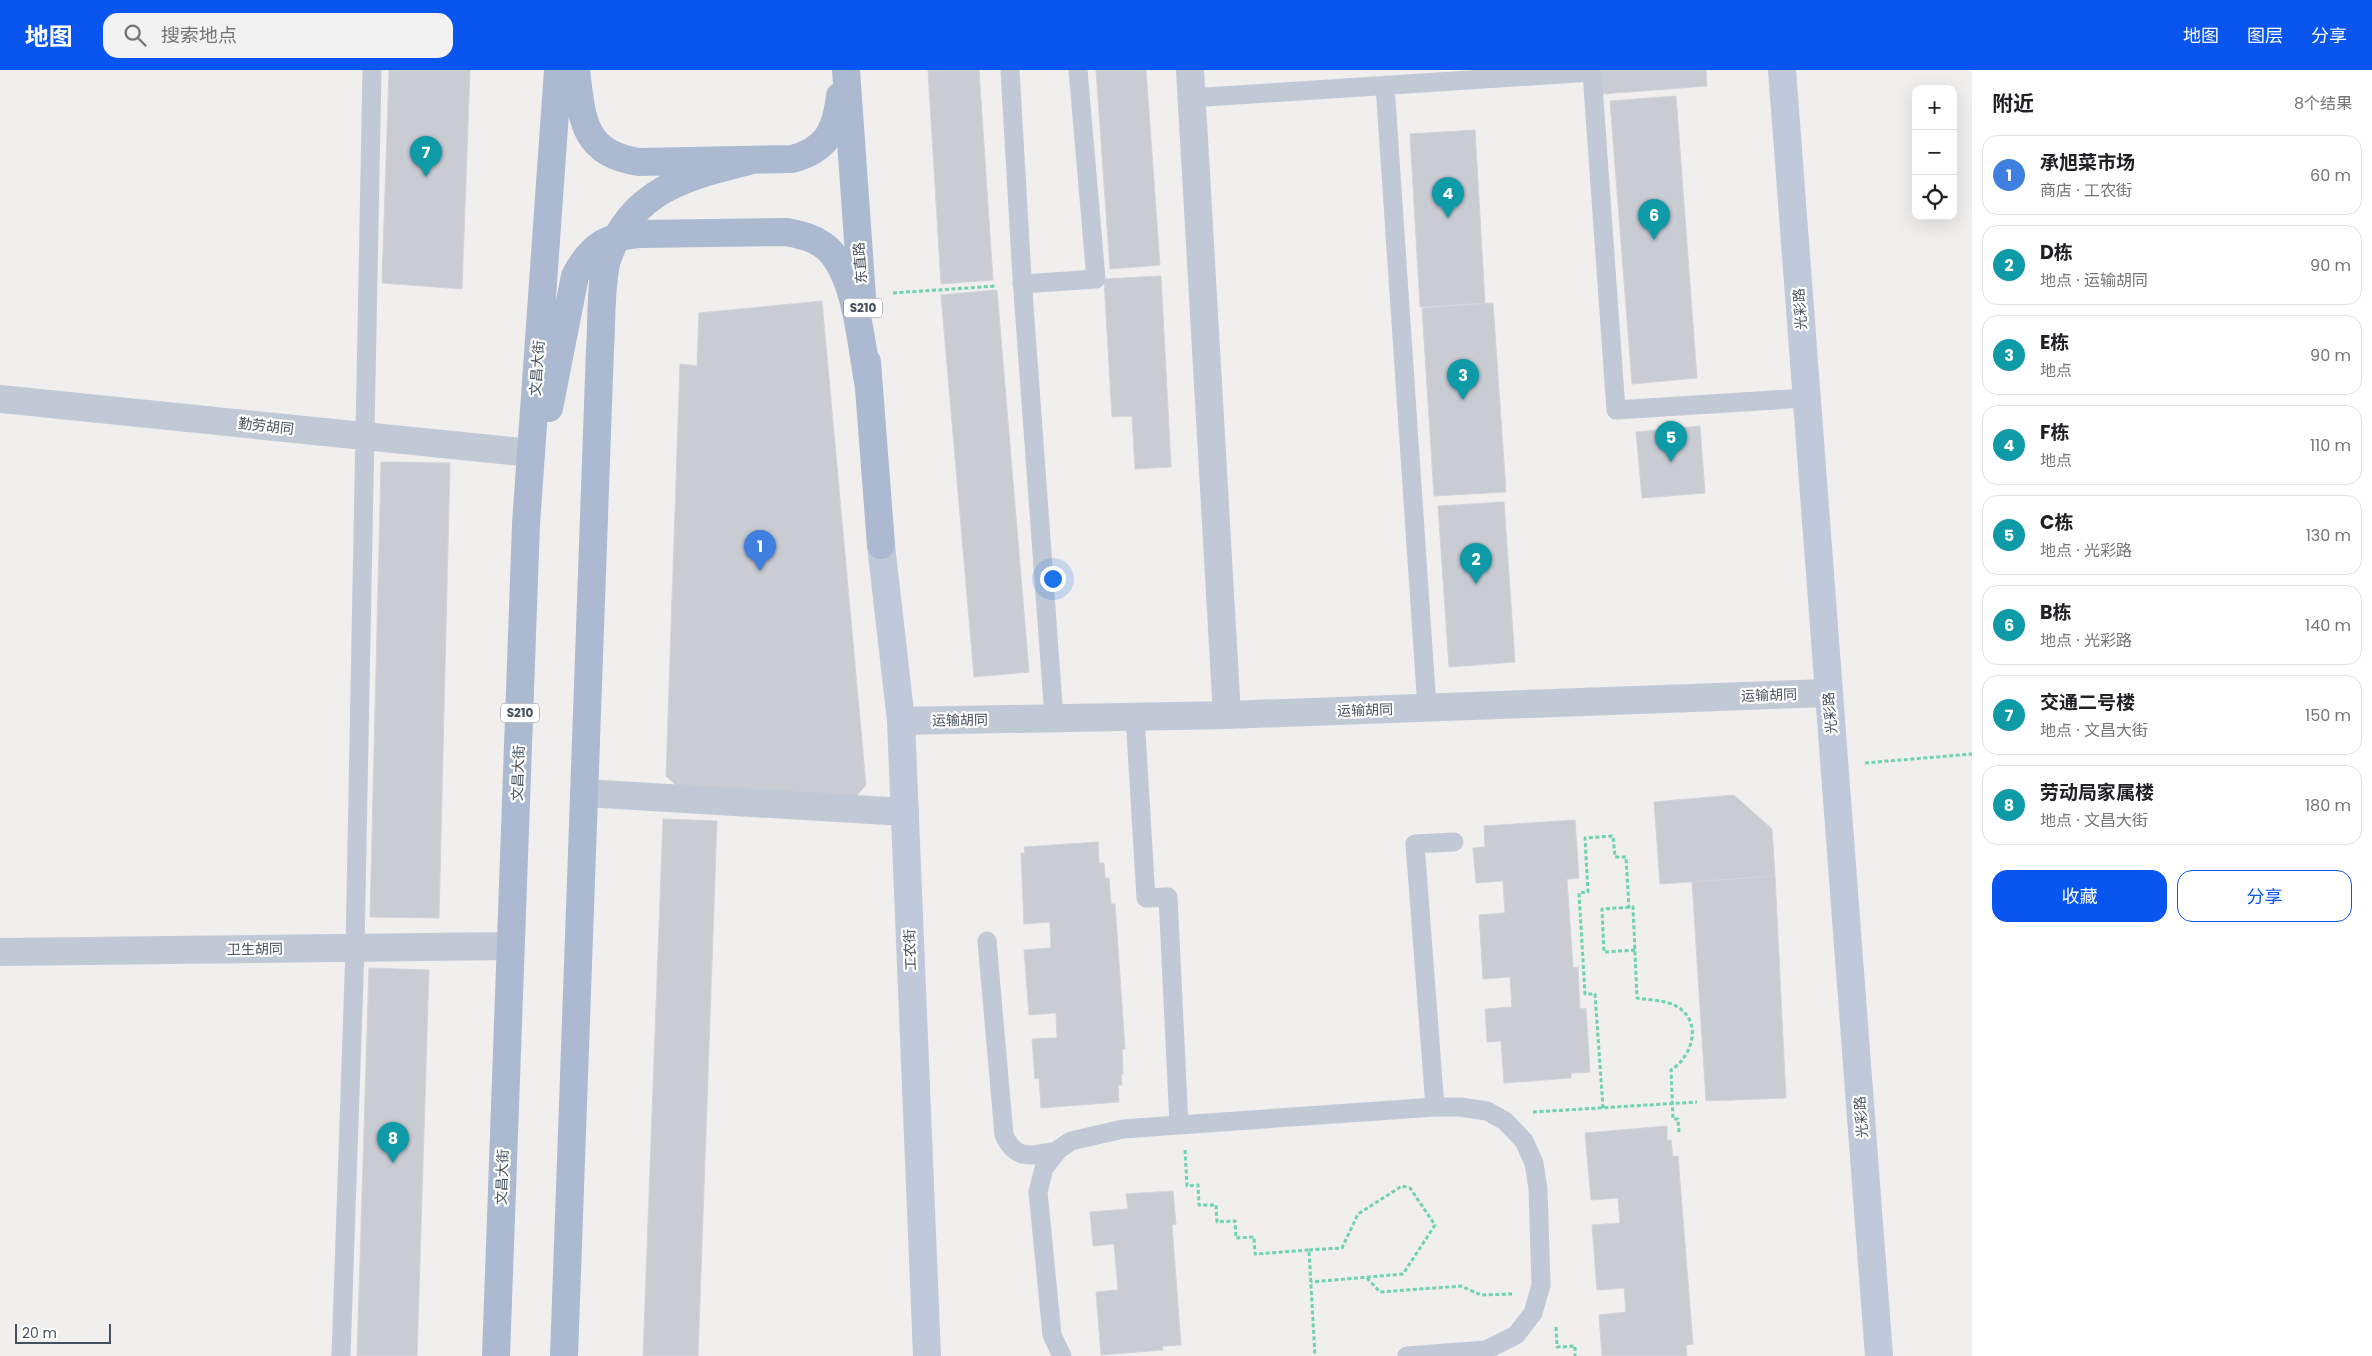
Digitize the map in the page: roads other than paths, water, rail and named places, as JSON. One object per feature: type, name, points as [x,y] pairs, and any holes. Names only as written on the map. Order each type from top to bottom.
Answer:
[{"type":"main road","name":"文昌大街","points":[[496,1356],[526,524],[558,70]]},
{"type":"main road","points":[[576,70],[583,122],[591,139],[605,151],[621,159],[639,162],[792,159],[807,156],[820,147],[830,134],[837,119],[845,70]]},
{"type":"main road","name":"东直路","points":[[845,70],[881,545]]},
{"type":"main road","points":[[564,1356],[600,349],[607,258],[635,210],[657,192],[682,180],[753,160]]},
{"type":"main road","points":[[526,524],[574,276],[584,258],[600,244],[619,235],[787,232],[807,236],[824,246],[838,261],[849,281],[868,382]]},
{"type":"street","points":[[1190,70],[1227,715]]},
{"type":"street","name":"光彩路","points":[[1782,70],[1879,1356]]},
{"type":"street","name":"勤劳胡同","points":[[0,399],[531,453]]},
{"type":"street","name":"工农街","points":[[881,545],[901,721],[927,1356]]},
{"type":"street","name":"运输胡同","points":[[901,721],[1227,715],[1828,693]]},
{"type":"street","points":[[584,793],[905,812]]},
{"type":"street","name":"卫生胡同","points":[[0,952],[510,946]]},
{"type":"lane","points":[[341,1356],[354,948],[366,436],[372,70]]},
{"type":"lane","points":[[1010,70],[1022,284],[1054,718]]},
{"type":"lane","points":[[1022,284],[1096,279],[1078,70]]},
{"type":"lane","points":[[1191,98],[1592,72],[1616,410],[1806,398]]},
{"type":"lane","points":[[1385,85],[1427,708]]},
{"type":"lane","points":[[1135,716],[1146,898],[1168,897],[1181,1125]]},
{"type":"lane","points":[[1435,1107],[1415,844],[1454,842]]},
{"type":"lane","points":[[987,941],[1004,1135],[1010,1147],[1020,1154],[1029,1155],[1057,1151]]},
{"type":"lane","points":[[1062,1356],[1052,1334],[1038,1192],[1044,1168],[1057,1151],[1071,1142],[1123,1129],[1435,1107],[1460,1107],[1486,1111],[1505,1120],[1524,1141],[1534,1163],[1538,1189],[1541,1285],[1533,1313],[1516,1334],[1486,1350],[1407,1356]]},
{"type":"place","name":"交通二号楼","points":[[426,177]]},
{"type":"place","name":"F栋","points":[[1448,218]]},
{"type":"place","name":"B栋","points":[[1654,240]]},
{"type":"place","name":"E栋","points":[[1463,400]]},
{"type":"place","name":"C栋","points":[[1671,462]]},
{"type":"place","name":"承旭菜市场","points":[[760,571]]},
{"type":"place","name":"D栋","points":[[1476,584]]},
{"type":"place","name":"劳动局家属楼","points":[[393,1163]]}]
